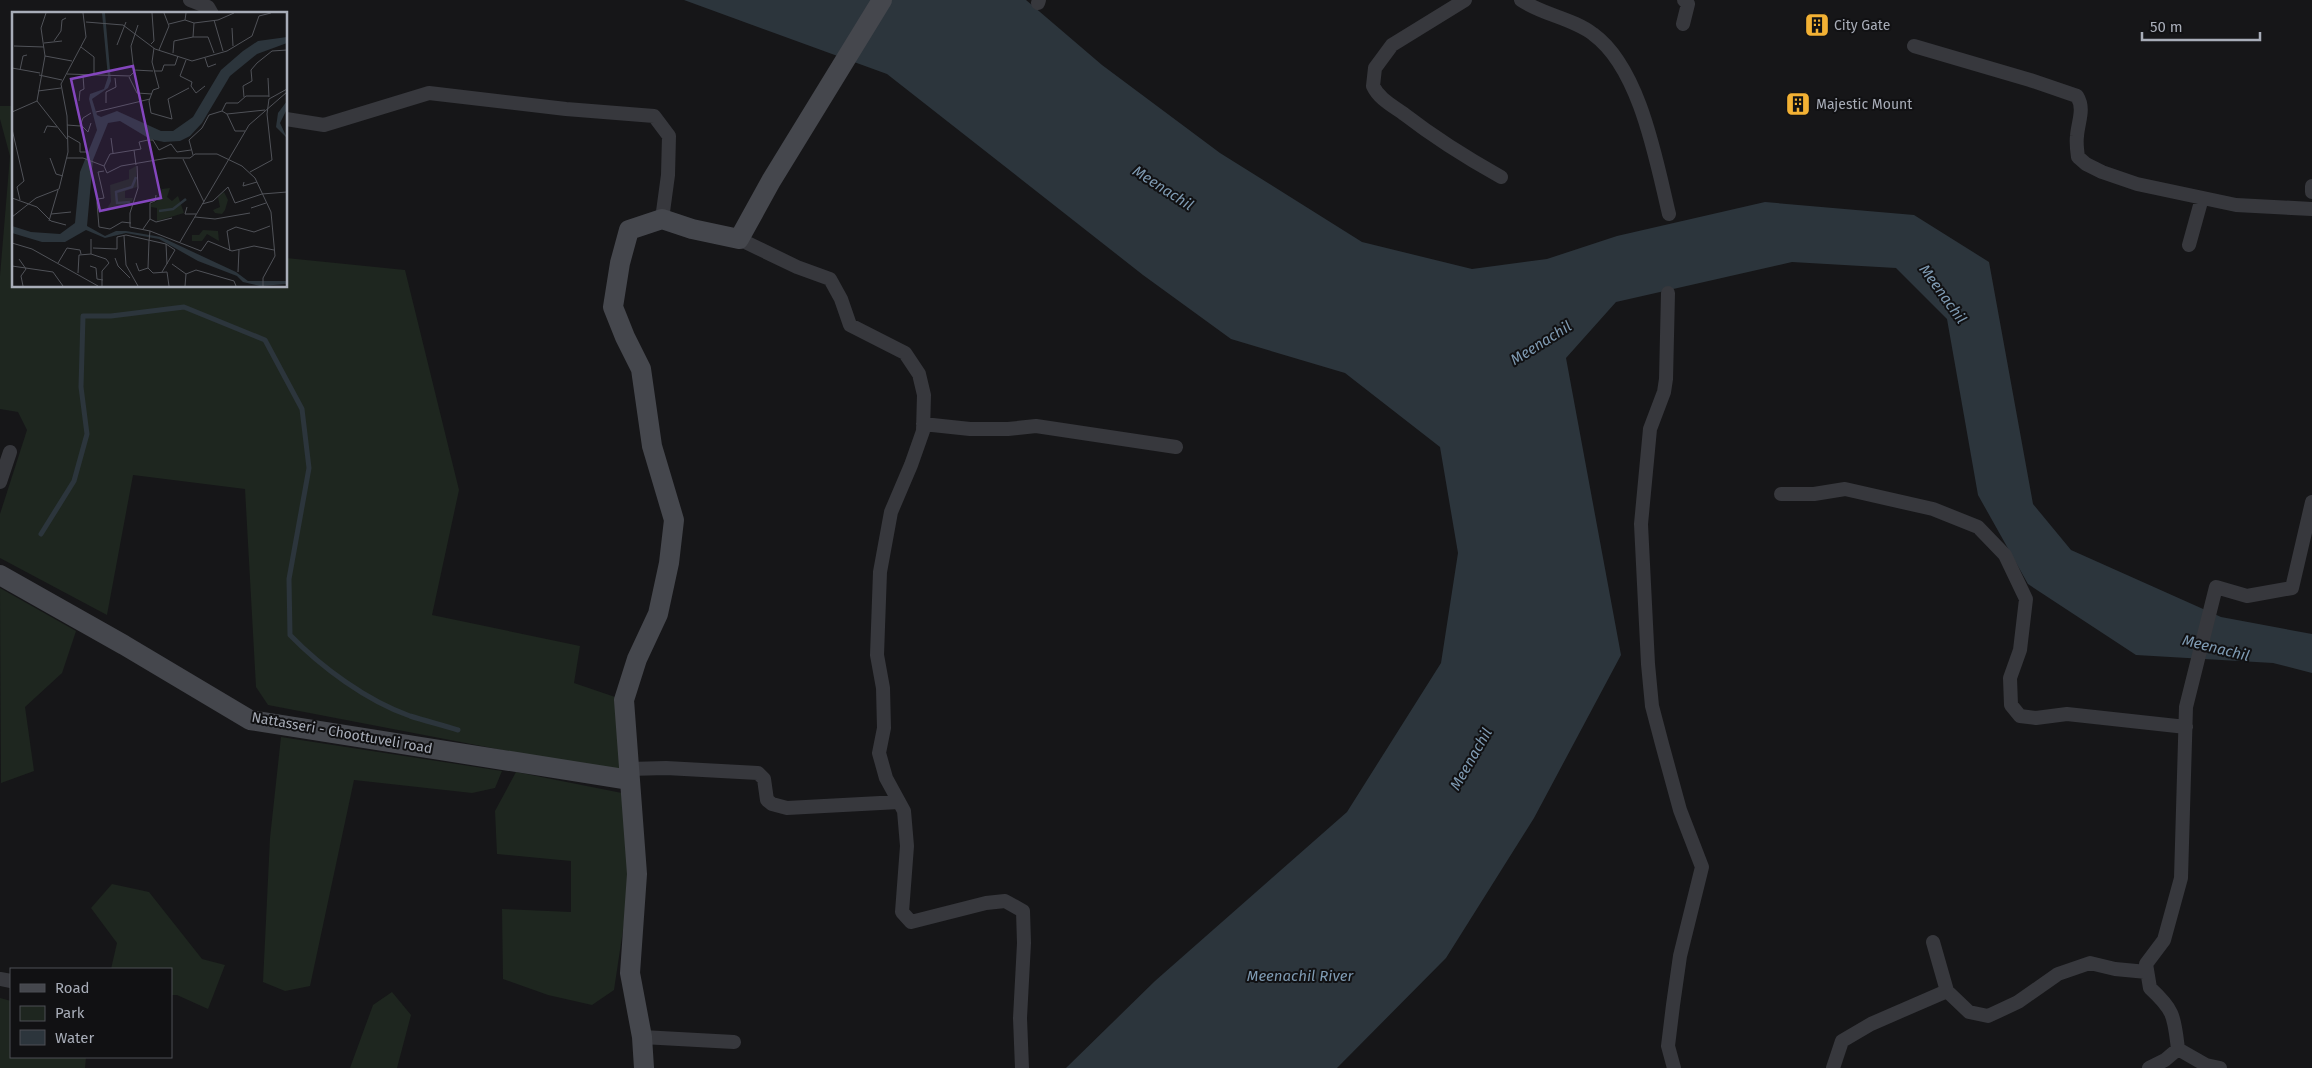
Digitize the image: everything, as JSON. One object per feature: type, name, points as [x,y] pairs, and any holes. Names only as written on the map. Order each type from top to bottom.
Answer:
[{"type":"main road","points":[[644,1068],[642,1037],[630,972],[637,874],[624,700],[637,659],[658,614],[669,563],[674,520],[652,446],[641,369],[613,307],[620,263],[629,230],[662,219],[692,229],[740,239],[771,181],[882,0]]},
{"type":"main road","name":"Nattasseri - Choottuveli road","points":[[0,575],[124,645],[250,720],[630,775]]},
{"type":"street","points":[[190,0],[208,7],[211,12]]},
{"type":"street","points":[[1464,0],[1392,45],[1376,68],[1373,86],[1381,98],[1422,128],[1457,152],[1501,177]]},
{"type":"street","points":[[1521,0],[1594,34],[1614,54],[1634,91],[1647,129],[1669,214]]},
{"type":"street","points":[[1682,24],[1688,4],[1684,0]]},
{"type":"street","points":[[1914,46],[2030,80],[2077,96],[2081,102],[2077,147],[2078,157],[2086,164],[2137,184],[2236,205],[2312,209]]},
{"type":"street","points":[[288,119],[324,125],[429,93],[575,110],[654,116],[669,136],[668,175],[662,219]]},
{"type":"street","points":[[2312,186],[2312,192]]},
{"type":"street","points":[[2189,245],[2202,198]]},
{"type":"street","points":[[740,239],[796,267],[830,279],[841,299],[850,325],[905,353],[919,374],[924,395],[923,431],[891,512],[880,572],[877,655],[883,688],[884,728],[879,753],[886,778],[904,811],[907,846],[902,912],[911,922],[986,903],[1005,901],[1023,911],[1024,944],[1020,1018],[1022,1068]]},
{"type":"street","points":[[1668,293],[1666,379],[1664,392],[1650,429],[1641,524],[1645,610],[1652,706],[1680,810],[1702,867],[1680,956],[1673,1005],[1668,1046],[1674,1068]]},
{"type":"street","points":[[923,424],[970,429],[1008,429],[1036,426],[1176,447]]},
{"type":"street","points":[[0,482],[10,452]]},
{"type":"street","points":[[1781,494],[1814,494],[1845,489],[1933,509],[1978,527],[2004,555],[2026,599],[2020,650],[2010,678],[2011,705],[2020,716],[2036,718],[2067,714],[2186,727]]},
{"type":"street","points":[[2178,1049],[2173,1014],[2150,988],[2146,964],[2164,940],[2181,878],[2186,707],[2216,587],[2247,596],[2292,588],[2312,502]]},
{"type":"street","points":[[630,775],[666,768],[758,773],[764,779],[767,800],[772,804],[787,808],[899,802]]},
{"type":"street","points":[[1933,942],[1947,991],[1969,1012],[1988,1016],[2018,1002],[2058,974],[2090,964],[2147,972]]},
{"type":"street","points":[[1833,1068],[1842,1041],[1871,1024],[1926,998],[1947,991]]},
{"type":"street","points":[[642,1037],[734,1042]]},
{"type":"street","points":[[2149,1068],[2165,1060],[2178,1049]]},
{"type":"street","points":[[2178,1049],[2206,1065],[2220,1068]]},
{"type":"green space","points":[[0,106],[12,106],[12,288],[288,288],[288,258],[405,270],[459,490],[432,615],[580,646],[574,683],[618,698],[624,764],[617,772],[268,705],[256,687],[245,489],[133,475],[107,615],[0,558],[0,514],[27,430],[18,412],[0,409],[0,276],[10,156],[0,119]]},
{"type":"green space","points":[[0,588],[76,631],[62,673],[25,707],[34,771],[1,783]]},
{"type":"green space","points":[[281,737],[502,771],[495,788],[472,793],[354,780],[310,986],[285,991],[263,982],[270,838]]},
{"type":"green space","points":[[516,772],[622,793],[629,855],[626,910],[614,990],[592,1005],[548,995],[503,979],[502,909],[571,912],[571,861],[497,854],[495,811]]},
{"type":"green space","points":[[112,884],[149,892],[202,959],[225,965],[208,1009],[177,995],[172,995],[172,968],[111,968],[117,943],[91,908]]},
{"type":"green space","points":[[392,992],[411,1015],[397,1068],[350,1068],[373,1005]]},
{"type":"green space","points":[[0,998],[10,1001],[10,1058],[86,1058],[85,1068],[0,1068]]},
{"type":"water","name":"Meenachil River","points":[[684,0],[1026,0],[1102,65],[1220,153],[1362,242],[1472,269],[1547,259],[1617,236],[1765,202],[1914,215],[1989,262],[2033,504],[2071,550],[2221,617],[2312,634],[2312,673],[2273,663],[2136,655],[2028,584],[1978,495],[1947,319],[1896,268],[1792,262],[1616,302],[1566,358],[1621,655],[1534,818],[1446,958],[1337,1068],[1066,1068],[1155,981],[1347,812],[1441,663],[1458,553],[1440,447],[1345,373],[1231,339],[1143,275],[887,74]]},
{"type":"waterway","points":[[41,534],[74,481],[87,434],[81,387],[83,316],[111,316],[184,307],[265,340],[302,409],[309,468],[289,579],[290,635],[330,671],[377,702],[410,716],[458,730]]},
{"type":"place","name":"City Gate","points":[[1817,25]]},
{"type":"place","name":"Majestic Mount","points":[[1798,104]]},
{"type":"water label","name":"Meenachil","points":[[1163,188]]},
{"type":"water label","name":"Meenachil","points":[[1943,294]]},
{"type":"water label","name":"Meenachil","points":[[1541,343]]},
{"type":"water label","name":"Meenachil","points":[[2216,648]]},
{"type":"water label","name":"Meenachil","points":[[1471,759]]}]
